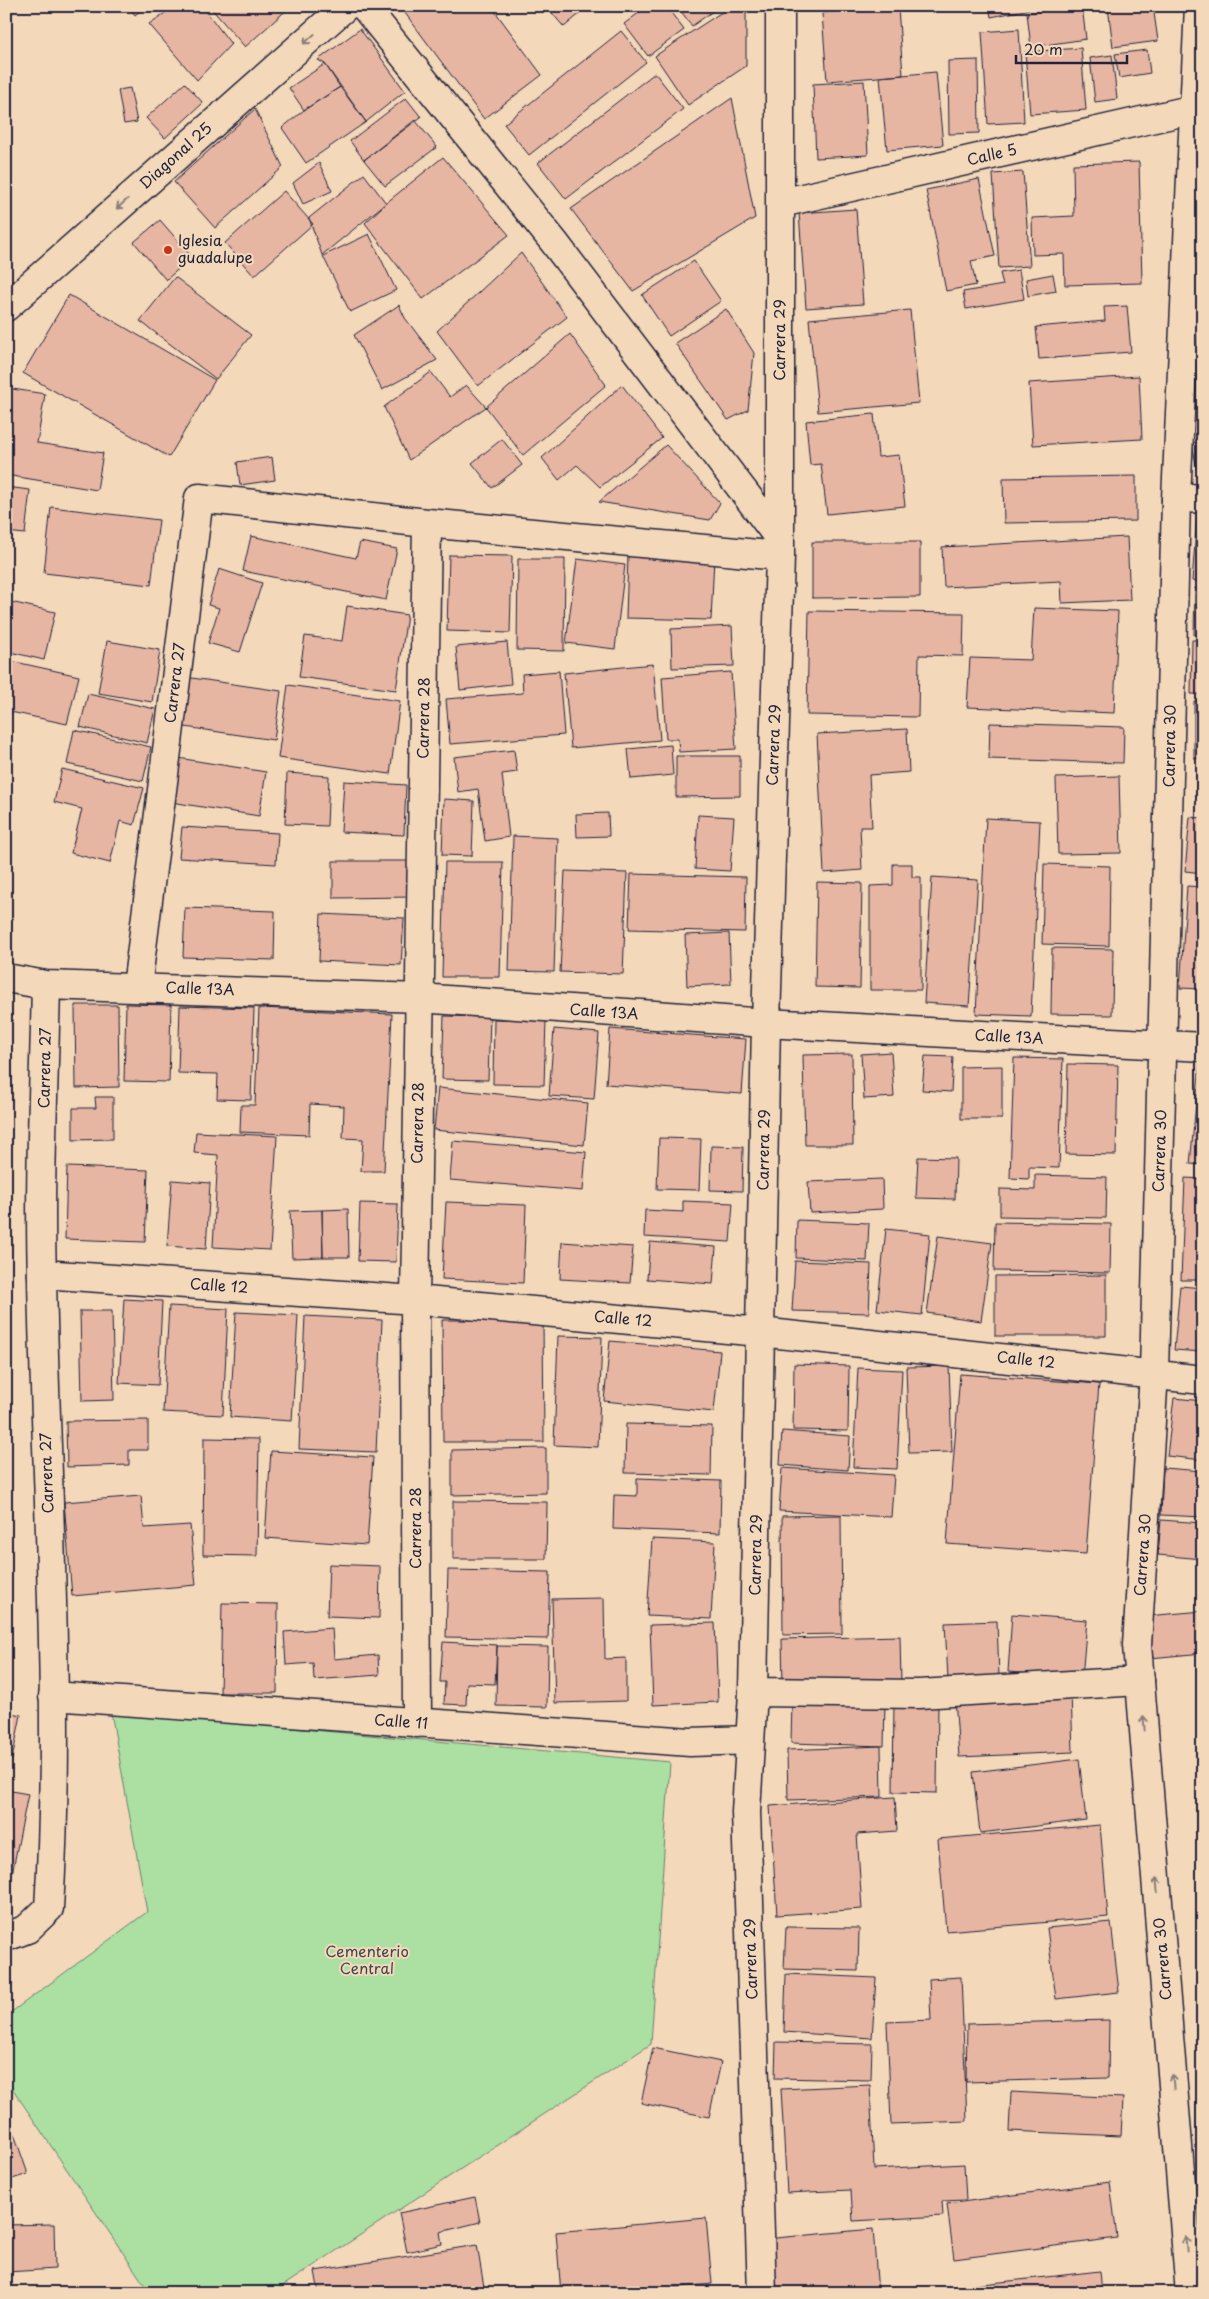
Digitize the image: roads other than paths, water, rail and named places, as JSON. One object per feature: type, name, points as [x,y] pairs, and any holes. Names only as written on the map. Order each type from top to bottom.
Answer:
[{"type":"street","name":"Diagonal 25","points":[[6,307],[346,6]]},
{"type":"street","points":[[364,6],[554,242],[779,547]]},
{"type":"street","name":"Carrera 29","points":[[762,2293],[746,1812],[753,1692],[766,1023],[779,547],[780,6]]},
{"type":"street","name":"Carrera 30","points":[[1190,2293],[1137,1645],[1154,1373],[1176,499],[1199,108],[1199,6]]},
{"type":"street","name":"Calle 5","points":[[781,203],[1199,108]]},
{"type":"street","name":"Carrera 27","points":[[137,987],[199,498],[427,524]]},
{"type":"street","points":[[1176,499],[1203,498]]},
{"type":"street","points":[[427,524],[779,547]]},
{"type":"street","name":"Carrera 28","points":[[417,1723],[415,1300],[427,524]]},
{"type":"street","name":"Calle 13A","points":[[6,978],[46,985],[420,998],[766,1023],[1203,1047]]},
{"type":"street","name":"Carrera 27","points":[[6,1937],[27,1929],[49,1908],[52,1851],[53,1696],[42,1274],[46,985]]},
{"type":"street","name":"Calle 12","points":[[42,1274],[415,1300],[760,1332],[1154,1373],[1203,1380]]},
{"type":"street","points":[[753,1692],[919,1694],[1140,1681]]},
{"type":"street","name":"Calle 11","points":[[53,1696],[690,1742],[750,1740]]},
{"type":"place","name":"Iglesia guadalupe","points":[[168,250]]},
{"type":"park label","name":"Cementerio Central","points":[[367,1960]]}]
